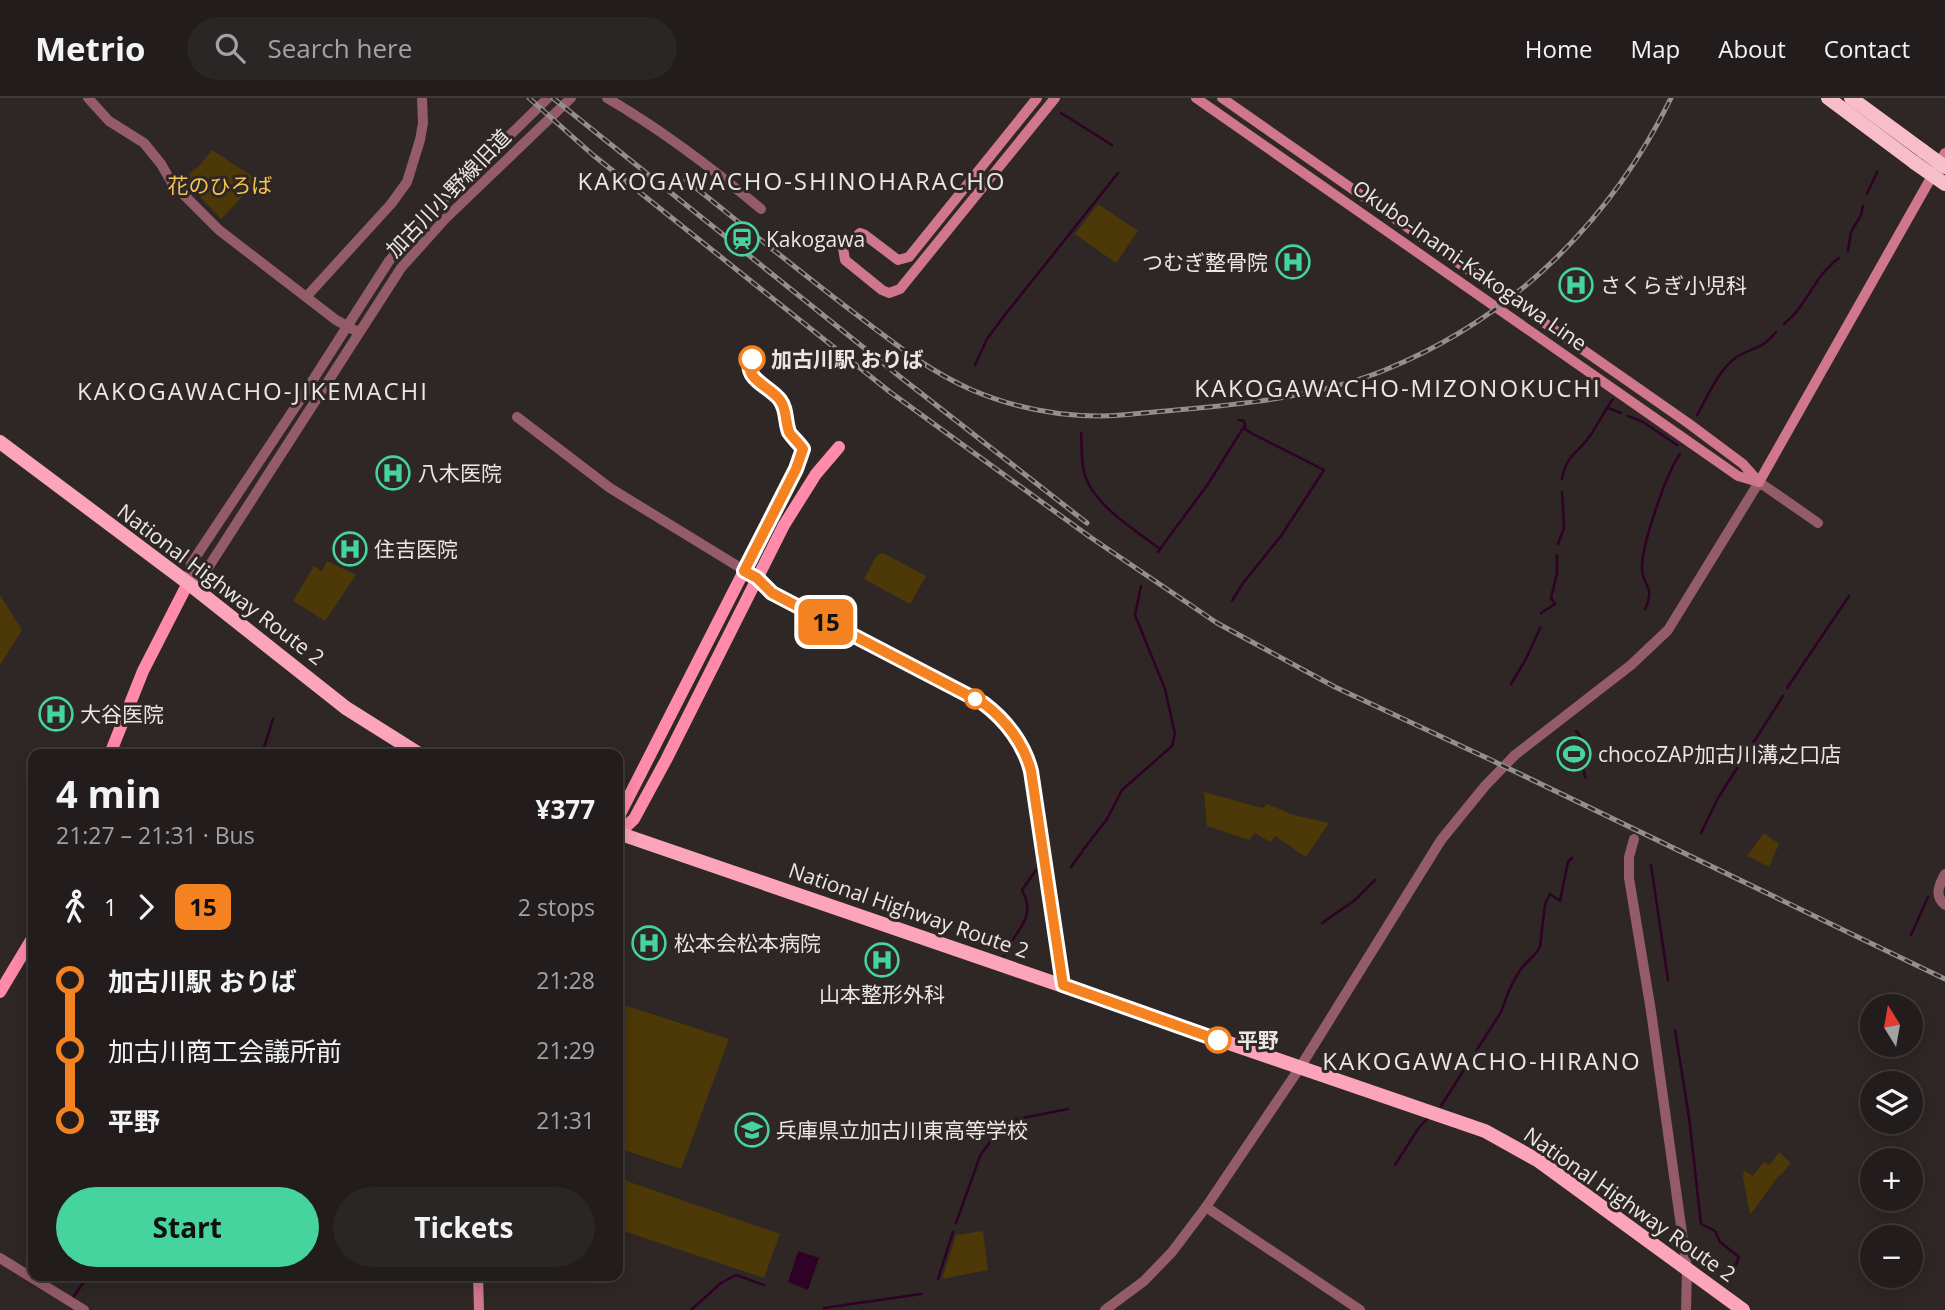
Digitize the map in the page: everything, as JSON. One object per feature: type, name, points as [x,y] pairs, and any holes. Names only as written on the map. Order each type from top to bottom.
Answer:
[{"type":"highway","points":[[1828,98],[1919,157],[1945,167]]},
{"type":"highway","points":[[1851,98],[1919,157],[1945,184]]},
{"type":"highway","name":"National Highway Route 2","points":[[0,442],[188,583],[346,708],[411,749]]},
{"type":"highway","name":"National Highway Route 2","points":[[623,835],[1485,1131],[1518,1147],[1743,1310]]},
{"type":"main road","points":[[1037,98],[909,257],[898,260],[860,233],[843,248],[845,260],[882,290],[889,293],[900,289],[1055,98]]},
{"type":"main road","name":"Okubo-Inami-Kakogawa Line","points":[[1196,98],[1735,474],[1759,482]]},
{"type":"main road","name":"Okubo-Inami-Kakogawa Line","points":[[1222,98],[1688,423],[1743,464],[1759,482]]},
{"type":"main road","points":[[1759,482],[1945,153]]},
{"type":"main road","points":[[623,829],[634,819],[802,494],[839,447]]},
{"type":"main road","points":[[623,808],[796,469],[803,449]]},
{"type":"main road","points":[[112,749],[143,671],[188,583]]},
{"type":"main road","points":[[0,992],[28,945]]},
{"type":"main road","points":[[478,1281],[479,1310]]},
{"type":"street","points":[[88,98],[109,121],[144,143],[162,164],[172,183],[219,230],[345,326],[358,332]]},
{"type":"street","points":[[307,296],[391,204],[407,182],[420,140],[423,123],[422,98]]},
{"type":"street","name":"加古川小野線旧道","points":[[188,583],[191,564],[389,261],[434,209],[548,98]]},
{"type":"street","name":"加古川小野線旧道","points":[[188,583],[204,574],[401,268],[434,231],[571,98]]},
{"type":"street","points":[[607,98],[649,123],[713,169],[761,209]]},
{"type":"street","points":[[517,417],[610,488],[757,578]]},
{"type":"street","points":[[1105,1310],[1136,1288],[1163,1261],[1206,1207],[1299,1069],[1441,840],[1485,786],[1515,755],[1631,665],[1668,630],[1759,482],[1818,523]]},
{"type":"street","points":[[1634,839],[1629,857],[1629,878],[1651,1011],[1687,1269],[1686,1310]]},
{"type":"street","points":[[1945,874],[1938,891],[1940,900],[1945,905]]},
{"type":"street","points":[[1206,1207],[1360,1310]]},
{"type":"street","points":[[0,1258],[28,1275]]},
{"type":"street","points":[[37,1281],[84,1310]]},
{"type":"green space","name":"花のひろば","points":[[212,150],[255,178],[248,191],[221,219],[183,179],[200,165]]},
{"type":"green space","points":[[1098,204],[1138,231],[1116,263],[1075,234]]},
{"type":"green space","points":[[883,553],[926,576],[910,604],[864,579],[877,555]]},
{"type":"green space","points":[[327,561],[356,575],[325,621],[293,601],[314,566],[322,571]]},
{"type":"green space","points":[[0,595],[22,630],[0,665]]},
{"type":"green space","points":[[1204,792],[1262,808],[1268,804],[1293,815],[1329,823],[1306,857],[1275,836],[1270,842],[1255,833],[1249,840],[1207,826]]},
{"type":"green space","points":[[1764,833],[1779,844],[1769,867],[1747,856]]},
{"type":"green space","points":[[623,1005],[729,1039],[681,1169],[623,1150]]},
{"type":"green space","points":[[1779,1152],[1791,1163],[1750,1215],[1744,1170],[1753,1176],[1764,1162],[1770,1165]]},
{"type":"green space","points":[[623,1180],[780,1234],[764,1278],[623,1231]]},
{"type":"green space","points":[[983,1231],[988,1270],[942,1279],[956,1235]]},
{"type":"shaded area","points":[[798,1251],[819,1258],[808,1290],[788,1282]]},
{"type":"waterway","points":[[1061,113],[1112,145]]},
{"type":"waterway","points":[[1867,194],[1877,172]]},
{"type":"waterway","points":[[975,365],[987,339],[1004,316],[1118,173]]},
{"type":"waterway","points":[[1848,251],[1851,232],[1863,206]]},
{"type":"waterway","points":[[1784,324],[1839,258]]},
{"type":"waterway","points":[[1697,415],[1713,385],[1728,365],[1740,355],[1765,343],[1776,332]]},
{"type":"waterway","points":[[1562,479],[1570,459],[1587,440],[1613,399]]},
{"type":"waterway","points":[[1608,408],[1621,413]]},
{"type":"waterway","points":[[1628,416],[1643,422],[1677,445]]},
{"type":"waterway","points":[[1160,549],[1208,484],[1245,425],[1244,421],[1239,420]]},
{"type":"waterway","points":[[1232,601],[1281,536],[1324,470],[1251,433],[1245,429],[1245,424]]},
{"type":"waterway","points":[[1081,433],[1084,472],[1096,495],[1127,525],[1160,549],[1158,552]]},
{"type":"waterway","points":[[1645,609],[1649,595],[1642,568],[1646,544],[1662,492],[1680,454]]},
{"type":"waterway","points":[[1558,544],[1564,528],[1562,492]]},
{"type":"waterway","points":[[1541,613],[1555,604],[1551,598],[1557,573],[1557,555]]},
{"type":"waterway","points":[[1083,850],[1107,819],[1122,790],[1172,746],[1175,734],[1165,689],[1135,615],[1141,586]]},
{"type":"waterway","points":[[1787,688],[1849,596]]},
{"type":"waterway","points":[[1511,684],[1540,628]]},
{"type":"waterway","points":[[1701,833],[1718,798],[1783,696]]},
{"type":"waterway","points":[[264,749],[273,719]]},
{"type":"waterway","points":[[1576,731],[1585,742],[1585,777]]},
{"type":"waterway","points":[[1071,867],[1082,852]]},
{"type":"waterway","points":[[1441,1106],[1501,1012],[1517,974],[1540,947],[1545,904],[1550,894],[1560,901],[1568,862],[1572,858]]},
{"type":"waterway","points":[[1651,865],[1668,980]]},
{"type":"waterway","points":[[1004,956],[1026,917],[1026,900],[1022,890],[1036,870]]},
{"type":"waterway","points":[[1322,923],[1355,900],[1375,880]]},
{"type":"waterway","points":[[1911,935],[1928,897]]},
{"type":"waterway","points":[[1675,1030],[1689,1117],[1701,1224],[1715,1231],[1720,1242],[1739,1257],[1731,1276]]},
{"type":"waterway","points":[[997,1133],[1007,1121],[1068,1109]]},
{"type":"waterway","points":[[1395,1165],[1428,1118]]},
{"type":"waterway","points":[[956,1223],[980,1156],[992,1139]]},
{"type":"waterway","points":[[938,1279],[953,1232]]},
{"type":"waterway","points":[[691,1310],[721,1283],[736,1275],[764,1285]]},
{"type":"waterway","points":[[72,1299],[85,1281]]},
{"type":"waterway","points":[[824,1308],[921,1294]]},
{"type":"railway","points":[[529,98],[593,155],[890,392],[1090,537],[1217,623],[1335,687],[1945,979]]},
{"type":"railway","points":[[553,98],[1087,523]]},
{"type":"railway","points":[[686,180],[879,332],[955,382],[987,396],[1035,409],[1083,416],[1128,415],[1282,398],[1335,386],[1385,370],[1432,348],[1475,323],[1516,294],[1554,261],[1588,224],[1647,143],[1671,98]]},
{"type":"bus line","name":"15","points":[[752,359],[749,371],[779,398],[785,410],[790,435],[803,449],[796,469],[744,571],[757,578],[772,593],[992,710],[1013,734],[1028,760],[1031,771],[1063,985],[1218,1040]]},
{"type":"place","name":"Kakogawa","points":[[742,239]]},
{"type":"place","name":"つむぎ整骨院","points":[[1293,262]]},
{"type":"place","name":"さくらぎ小児科","points":[[1576,285]]},
{"type":"place","name":"加古川駅 おりば","points":[[752,359]]},
{"type":"place","name":"八木医院","points":[[393,473]]},
{"type":"place","name":"住吉医院","points":[[350,549]]},
{"type":"place","name":"大谷医院","points":[[56,714]]},
{"type":"place","name":"chocoZAP加古川溝之口店","points":[[1574,754]]},
{"type":"place","name":"松本会松本病院","points":[[649,943]]},
{"type":"place","name":"山本整形外科","points":[[882,960]]},
{"type":"place","name":"平野","points":[[1218,1040]]},
{"type":"place","name":"兵庫県立加古川東高等学校","points":[[752,1130]]},
{"type":"district","name":"KAKOGAWACHO-SHINOHARACHO","points":[[792,180]]},
{"type":"district","name":"KAKOGAWACHO-MIZONOKUCHI","points":[[1398,387]]},
{"type":"district","name":"KAKOGAWACHO-JIKEMACHI","points":[[253,390]]},
{"type":"district","name":"KAKOGAWACHO-HIRANO","points":[[1482,1060]]}]
